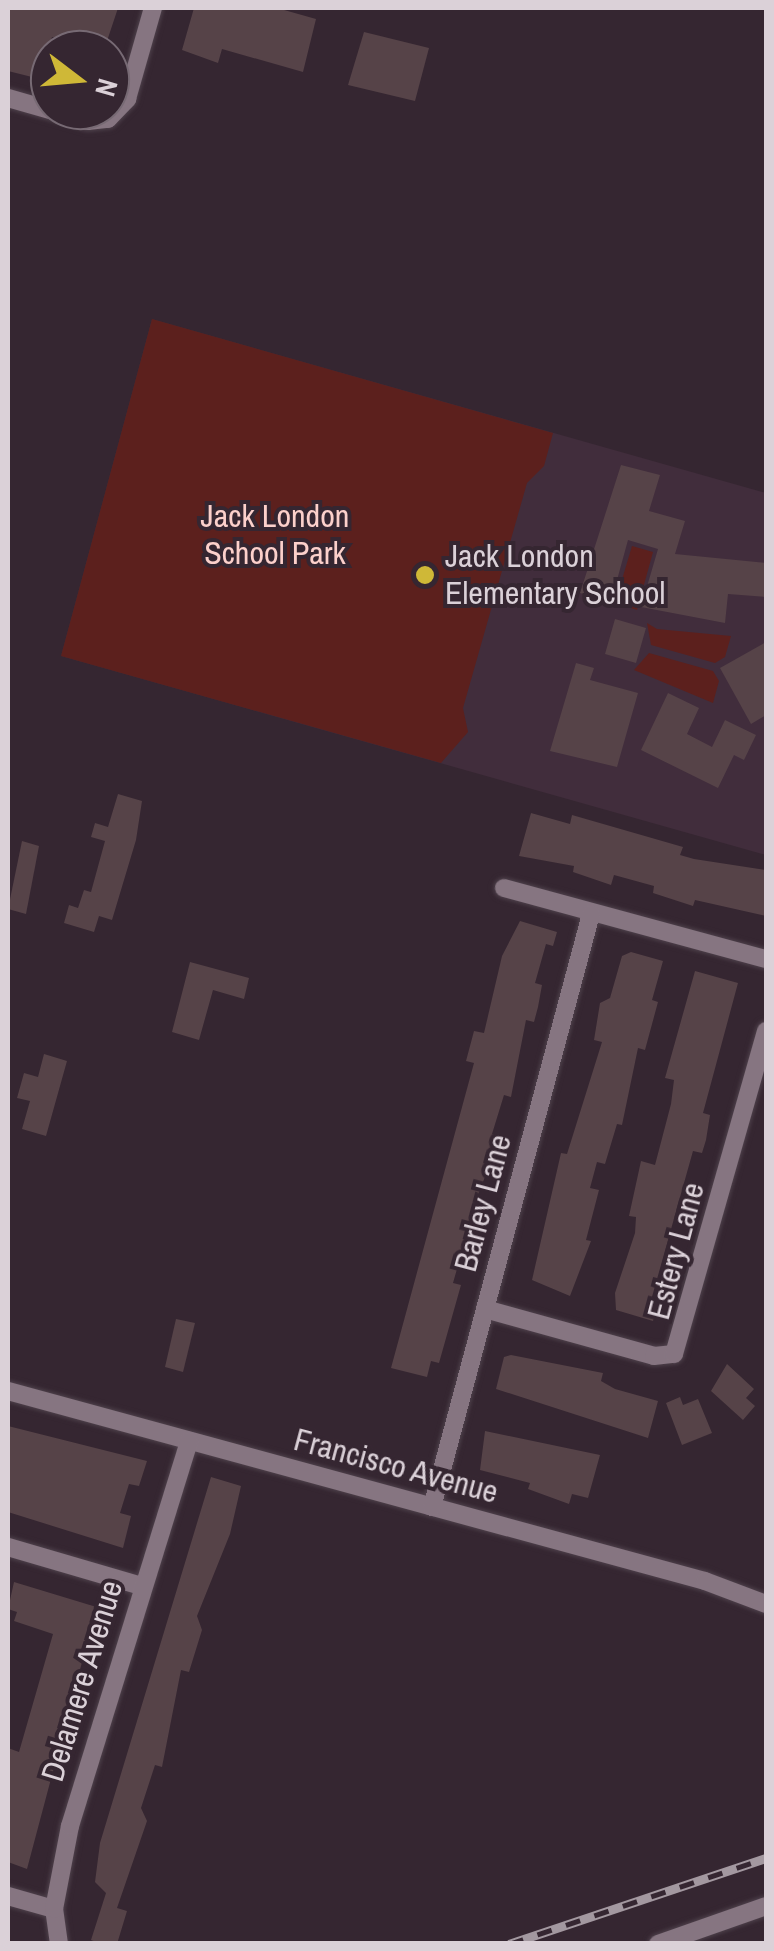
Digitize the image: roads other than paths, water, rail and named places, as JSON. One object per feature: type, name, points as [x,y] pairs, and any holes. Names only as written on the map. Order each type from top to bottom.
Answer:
[{"type":"street","points":[[8,98],[88,121],[108,119],[127,99],[153,8]]},
{"type":"street","points":[[504,888],[766,958]]},
{"type":"street","name":"Barley Lane","points":[[432,1507],[592,914]]},
{"type":"street","name":"Estery Lane","points":[[485,1310],[654,1356],[674,1354],[758,1096],[766,1030]]},
{"type":"street","name":"Francisco Avenue","points":[[8,1391],[705,1581],[766,1604]]},
{"type":"street","name":"Delamere Avenue","points":[[59,1944],[54,1909],[70,1826],[141,1586],[189,1441]]},
{"type":"street","points":[[8,1547],[141,1586]]},
{"type":"street","points":[[8,1896],[54,1909]]},
{"type":"street","points":[[658,1944],[766,1906]]},
{"type":"railway","points":[[509,1944],[766,1858]]},
{"type":"place","name":"Jack London Elementary School","points":[[425,575]]},
{"type":"park label","name":"Jack London School Park","points":[[275,536]]}]
